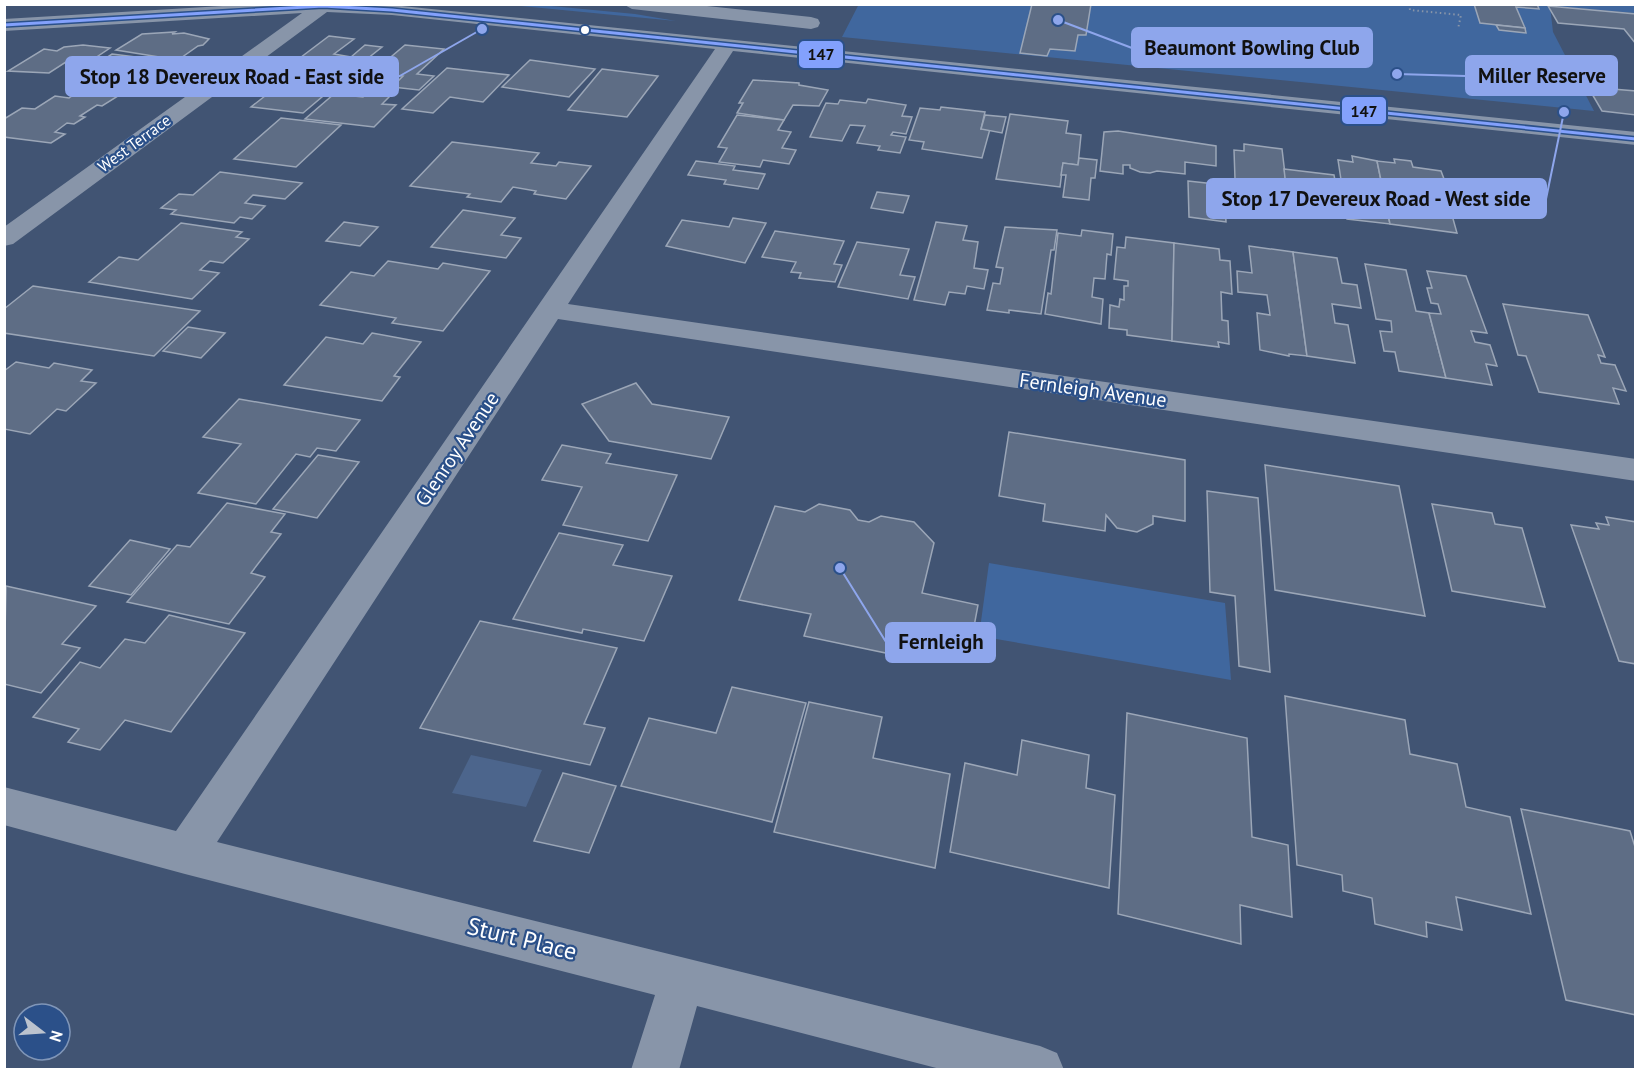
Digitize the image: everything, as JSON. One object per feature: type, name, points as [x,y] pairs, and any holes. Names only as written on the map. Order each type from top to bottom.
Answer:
[{"type":"street","points":[[477,18],[491,4]]},
{"type":"street","points":[[632,4],[811,23]]},
{"type":"street","points":[[796,50],[822,4]]},
{"type":"street","points":[[4,25],[324,5],[796,50],[1635,139]]},
{"type":"street","name":"West Terrace","points":[[4,239],[324,5]]},
{"type":"street","name":"Glenroy Avenue","points":[[185,854],[728,44]]},
{"type":"street","name":"Fernleigh Avenue","points":[[551,310],[1635,470]]},
{"type":"street","name":"Sturt Place","points":[[4,806],[185,854],[1040,1070]]},
{"type":"street","points":[[655,1070],[682,980]]},
{"type":"path","points":[[1408,4],[1410,10],[1461,15],[1458,29]]},
{"type":"shaded area","points":[[859,4],[1636,5],[1635,13],[1550,6],[1553,32],[1594,111],[842,37]]},
{"type":"shaded area","points":[[541,5],[635,14],[676,21],[521,6]]},
{"type":"shaded area","points":[[989,563],[1225,603],[1231,680],[979,636]]},
{"type":"shaded area","points":[[471,755],[542,770],[526,807],[452,793]]},
{"type":"building","points":[[1032,4],[1091,4],[1086,35],[1078,35],[1075,51],[1050,49],[1047,56],[1020,53]]},
{"type":"building","points":[[1474,4],[1537,4],[1539,9],[1516,7],[1525,28],[1480,23]]},
{"type":"building","points":[[1548,6],[1636,14],[1636,44],[1624,29],[1558,23]]},
{"type":"building","points":[[1496,25],[1525,28],[1526,33],[1499,30]]},
{"type":"building","points":[[175,32],[172,34],[184,33],[209,39],[178,60],[116,50],[142,34]]},
{"type":"building","points":[[329,36],[354,39],[334,54],[351,57],[365,45],[382,47],[348,74],[288,67]]},
{"type":"building","points":[[83,45],[110,48],[92,60],[72,58],[49,73],[8,71],[44,49],[57,51],[64,47]]},
{"type":"building","points":[[405,45],[444,49],[417,74],[434,76],[419,90],[392,87],[403,76],[372,73]]},
{"type":"building","points":[[112,54],[176,62],[143,87],[90,78],[96,74],[83,73]]},
{"type":"building","points":[[530,60],[595,69],[569,97],[502,87]]},
{"type":"building","points":[[447,68],[509,75],[483,102],[450,97],[433,113],[402,109]]},
{"type":"building","points":[[602,69],[658,76],[627,117],[568,110]]},
{"type":"building","points":[[753,80],[799,83],[799,85],[828,90],[819,106],[793,105],[784,120],[737,113],[743,103],[739,103]]},
{"type":"building","points":[[279,85],[329,91],[303,113],[251,107]]},
{"type":"building","points":[[86,86],[126,91],[102,106],[97,105],[80,116],[85,117],[74,124],[67,123],[55,132],[65,134],[51,143],[4,137],[4,119],[22,108],[35,109],[55,96],[69,98]]},
{"type":"building","points":[[1588,87],[1636,91],[1636,115],[1602,111]]},
{"type":"building","points":[[368,92],[391,95],[382,104],[396,105],[374,127],[305,119],[334,94],[363,97]]},
{"type":"building","points":[[868,99],[906,105],[902,116],[912,117],[906,134],[893,132],[891,135],[906,137],[900,153],[878,150],[880,146],[857,143],[865,126],[850,125],[842,141],[810,137],[826,103],[838,104],[840,100],[866,103]]},
{"type":"building","points":[[941,107],[985,112],[981,129],[990,129],[982,158],[922,149],[924,142],[909,140],[920,108],[940,110]]},
{"type":"building","points":[[1010,114],[1068,121],[1066,133],[1081,135],[1078,165],[1063,163],[1060,187],[996,179]]},
{"type":"building","points":[[737,115],[784,120],[778,130],[791,132],[782,148],[796,150],[789,164],[763,160],[760,167],[719,162],[727,148],[718,147]]},
{"type":"building","points":[[985,115],[1006,117],[1002,133],[981,129]]},
{"type":"building","points":[[281,118],[341,125],[296,167],[234,159]]},
{"type":"building","points":[[1118,131],[1216,146],[1216,166],[1185,162],[1185,174],[1140,172],[1130,168],[1130,165],[1123,165],[1123,174],[1100,171],[1104,132]]},
{"type":"building","points":[[452,142],[539,153],[531,163],[556,166],[559,162],[591,166],[566,199],[534,194],[536,191],[513,187],[501,202],[467,197],[470,194],[410,186]]},
{"type":"building","points":[[1244,144],[1282,149],[1288,200],[1241,194],[1240,180],[1235,179],[1234,150],[1244,151]]},
{"type":"building","points":[[1352,156],[1377,161],[1390,224],[1347,219],[1338,160],[1353,162]]},
{"type":"building","points":[[1079,158],[1097,160],[1095,178],[1091,178],[1089,200],[1063,197],[1066,175],[1061,175],[1063,163],[1078,165]]},
{"type":"building","points":[[1394,159],[1411,161],[1413,167],[1441,171],[1455,208],[1450,208],[1457,233],[1390,224],[1377,161],[1395,163]]},
{"type":"building","points":[[696,161],[735,166],[733,170],[765,174],[758,189],[724,184],[726,180],[688,175]]},
{"type":"building","points":[[1284,169],[1334,175],[1337,191],[1331,190],[1331,196],[1295,191],[1295,187],[1286,186]]},
{"type":"building","points":[[220,172],[302,183],[285,199],[253,195],[245,203],[265,206],[252,219],[240,217],[234,223],[171,214],[176,210],[161,208],[179,194],[193,195]]},
{"type":"building","points":[[1188,181],[1224,185],[1226,222],[1189,217]]},
{"type":"building","points":[[877,192],[909,196],[903,213],[871,208]]},
{"type":"building","points":[[463,210],[515,218],[501,235],[521,238],[506,258],[431,247]]},
{"type":"building","points":[[733,218],[766,223],[745,263],[666,246],[682,220],[729,227]]},
{"type":"building","points":[[344,222],[378,227],[360,246],[326,241]]},
{"type":"building","points":[[936,222],[967,226],[963,240],[978,242],[974,268],[988,270],[984,289],[967,286],[965,294],[949,292],[945,305],[914,300]]},
{"type":"building","points":[[181,223],[242,232],[236,237],[249,239],[223,263],[210,261],[200,270],[219,273],[192,299],[89,282],[119,257],[138,260]]},
{"type":"building","points":[[1005,227],[1057,230],[1054,250],[1051,250],[1041,314],[987,310],[993,283],[1000,284],[1003,268],[996,267]]},
{"type":"building","points":[[1082,230],[1113,234],[1111,255],[1107,254],[1105,279],[1094,278],[1092,297],[1103,299],[1101,324],[1045,314],[1048,293],[1051,294],[1058,233],[1081,236]]},
{"type":"building","points":[[775,231],[844,241],[834,264],[842,265],[835,282],[799,278],[801,273],[791,272],[796,262],[762,257]]},
{"type":"building","points":[[1126,237],[1174,243],[1172,341],[1127,335],[1127,330],[1109,328],[1110,305],[1119,307],[1120,299],[1124,300],[1124,286],[1128,286],[1128,281],[1114,279],[1117,247],[1125,248]]},
{"type":"building","points":[[857,242],[909,249],[900,275],[915,277],[908,299],[838,287]]},
{"type":"building","points":[[1174,243],[1219,249],[1220,260],[1230,261],[1232,294],[1221,292],[1222,320],[1228,321],[1229,344],[1218,342],[1219,347],[1172,341]]},
{"type":"building","points":[[1249,246],[1293,252],[1307,356],[1289,354],[1289,356],[1260,350],[1257,313],[1270,315],[1267,295],[1238,292],[1237,271],[1252,273]]},
{"type":"building","points":[[1293,252],[1337,258],[1342,283],[1357,285],[1361,308],[1332,304],[1335,323],[1348,325],[1355,363],[1307,356]]},
{"type":"building","points":[[388,261],[438,269],[443,263],[490,271],[443,331],[392,323],[396,318],[320,305],[351,272],[374,276]]},
{"type":"building","points":[[1365,264],[1406,270],[1416,311],[1429,313],[1446,378],[1399,371],[1395,352],[1384,351],[1380,331],[1392,332],[1391,321],[1376,319]]},
{"type":"building","points":[[1427,271],[1466,276],[1487,333],[1471,331],[1475,342],[1490,345],[1497,366],[1486,364],[1492,385],[1446,378],[1429,313],[1441,314],[1438,304],[1431,303],[1427,288],[1432,288]]},
{"type":"building","points":[[33,286],[200,311],[154,356],[4,333],[4,309]]},
{"type":"building","points":[[1503,304],[1588,315],[1605,357],[1598,355],[1601,363],[1615,365],[1626,391],[1613,388],[1619,404],[1539,392],[1526,356],[1518,355]]},
{"type":"building","points":[[188,327],[225,333],[201,358],[163,351]]},
{"type":"building","points":[[372,333],[421,342],[394,376],[400,377],[382,401],[284,385],[326,337],[363,344]]},
{"type":"building","points":[[16,362],[49,368],[54,363],[92,370],[81,381],[96,383],[66,411],[57,409],[30,434],[4,429],[4,371]]},
{"type":"building","points":[[636,383],[652,404],[729,417],[711,459],[609,441],[582,404]]},
{"type":"building","points":[[239,399],[360,420],[336,451],[317,448],[310,457],[296,454],[256,504],[198,493],[241,444],[203,437]]},
{"type":"building","points":[[1009,432],[1185,460],[1185,521],[1153,516],[1153,524],[1137,532],[1117,528],[1106,515],[1105,531],[1043,521],[1045,504],[999,496]]},
{"type":"building","points":[[562,445],[611,454],[606,463],[677,475],[648,541],[563,525],[582,487],[542,480]]},
{"type":"building","points":[[318,455],[359,462],[317,518],[273,509]]},
{"type":"building","points":[[1265,465],[1399,486],[1425,616],[1275,590]]},
{"type":"building","points":[[1207,491],[1258,498],[1270,672],[1239,666],[1235,596],[1210,592]]},
{"type":"building","points":[[227,503],[285,514],[271,532],[281,534],[251,573],[265,577],[229,624],[127,602],[177,545],[190,547]]},
{"type":"building","points":[[819,504],[850,510],[858,520],[869,522],[881,516],[914,522],[934,543],[922,593],[978,605],[970,648],[910,635],[905,657],[804,636],[811,614],[739,600],[775,506],[805,512]]},
{"type":"building","points":[[1432,504],[1492,513],[1495,524],[1522,528],[1545,607],[1452,591]]},
{"type":"building","points":[[1606,517],[1636,522],[1636,664],[1619,661],[1571,525],[1599,529],[1596,523],[1609,525]]},
{"type":"building","points":[[559,533],[623,545],[613,565],[672,576],[644,641],[583,629],[582,633],[513,619]]},
{"type":"building","points":[[130,540],[170,549],[131,595],[89,586]]},
{"type":"building","points":[[6,586],[96,606],[62,644],[80,648],[41,693],[4,684]]},
{"type":"building","points":[[169,615],[245,633],[171,732],[125,720],[100,750],[68,742],[79,729],[33,717],[80,662],[100,668],[125,639],[145,643]]},
{"type":"building","points":[[480,621],[617,648],[584,724],[605,728],[590,765],[420,728]]},
{"type":"building","points":[[732,687],[806,703],[772,822],[621,786],[649,718],[716,733]]},
{"type":"building","points":[[1285,696],[1405,720],[1410,754],[1457,764],[1466,807],[1510,817],[1531,914],[1456,897],[1462,930],[1426,922],[1427,937],[1375,924],[1372,898],[1343,891],[1342,875],[1297,865]]},
{"type":"building","points":[[809,702],[882,717],[873,758],[950,774],[935,868],[774,832]]},
{"type":"building","points":[[1127,713],[1247,738],[1252,837],[1288,845],[1292,917],[1240,905],[1241,944],[1118,914]]},
{"type":"building","points":[[1022,740],[1089,755],[1086,788],[1115,795],[1109,888],[950,852],[965,763],[1017,775]]},
{"type":"building","points":[[563,773],[616,786],[589,853],[534,841]]},
{"type":"building","points":[[1521,809],[1630,831],[1636,850],[1636,1015],[1566,1000]]},
{"type":"transit line","name":"147","points":[[4,25],[323,6],[392,10],[1636,139]]},
{"type":"place","name":"Beaumont Bowling Club","points":[[1058,20]]},
{"type":"place","name":"Stop 18 Devereux Road - East side","points":[[482,29]]},
{"type":"place","name":"Miller Reserve","points":[[1397,74]]},
{"type":"place","name":"Stop 17 Devereux Road - West side","points":[[1564,112]]},
{"type":"place","name":"Fernleigh","points":[[840,568]]}]
